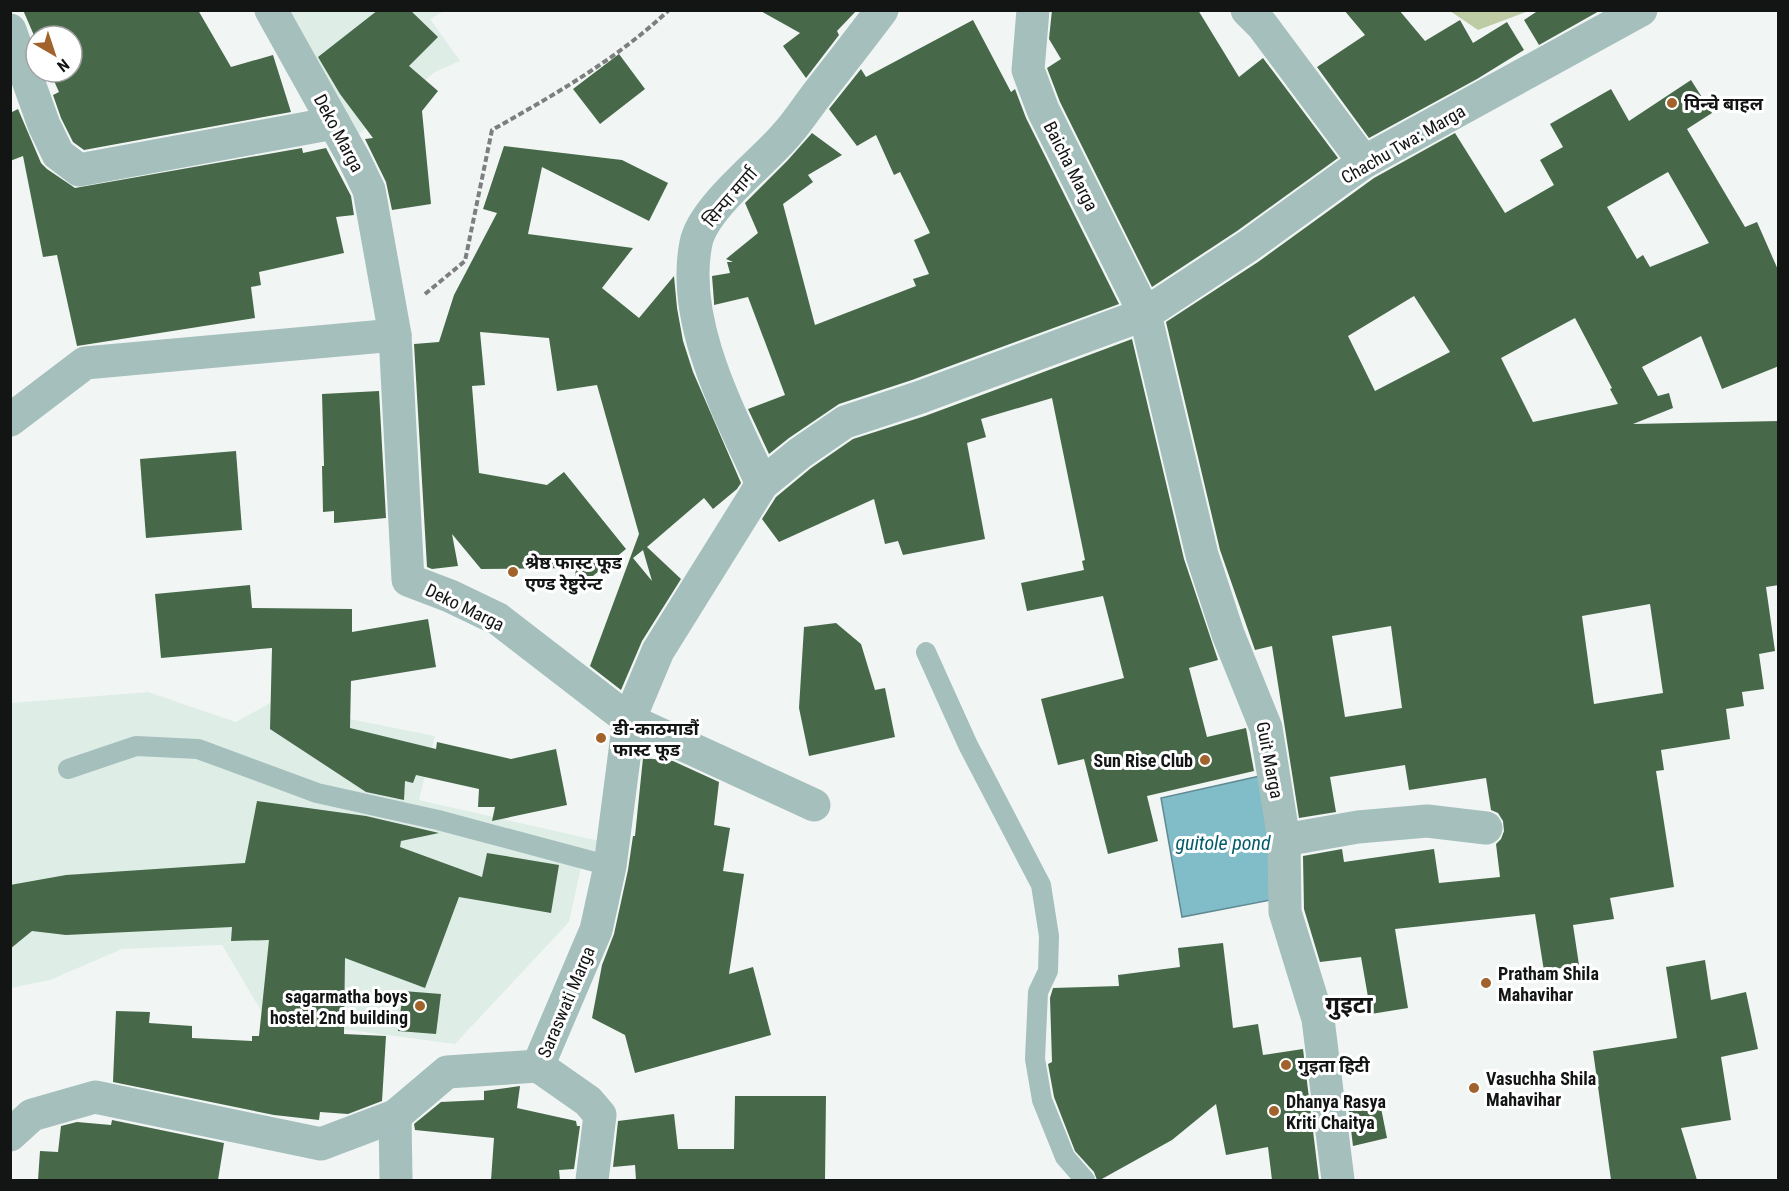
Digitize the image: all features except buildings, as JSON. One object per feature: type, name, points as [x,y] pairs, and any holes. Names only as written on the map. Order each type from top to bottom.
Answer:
[{"type":"street","name":"Deko Marga","points":[[271,10],[369,190],[395,335],[408,580],[450,596],[498,620],[629,720]]},
{"type":"street","name":"सिन्पा मार्गा","points":[[762,484],[724,400],[700,332],[692,280],[696,242],[702,226],[724,198],[786,135],[882,10]]},
{"type":"street","name":"Baicha Marga","points":[[1033,10],[1028,70],[1043,110],[1145,314]]},
{"type":"street","points":[[1248,10],[1262,25],[1364,162]]},
{"type":"street","name":"Chachu Twa: Marga","points":[[762,484],[800,453],[845,422],[918,398],[1145,314],[1248,246],[1364,162],[1641,10]]},
{"type":"street","points":[[10,30],[44,125],[58,154],[79,170],[334,123]]},
{"type":"street","name":"Guit Marga","points":[[1145,314],[1203,555],[1228,634],[1266,728],[1284,840],[1285,912],[1318,1019],[1338,1180]]},
{"type":"street","points":[[10,420],[86,363],[395,335]]},
{"type":"street","name":"Saraswati Marga","points":[[10,1135],[32,1115],[95,1097],[321,1143],[395,1116],[447,1072],[538,1066],[597,930],[610,866],[629,720],[658,651],[762,484]]},
{"type":"street","points":[[629,720],[814,805]]},
{"type":"street","points":[[1284,840],[1358,828],[1427,821],[1486,828]]},
{"type":"street","points":[[538,1066],[588,1101],[600,1115],[592,1180]]},
{"type":"street","points":[[395,1116],[396,1180]]},
{"type":"lane","points":[[926,652],[968,745],[1041,885],[1049,936],[1048,971],[1038,992],[1035,1059],[1042,1100],[1065,1157],[1085,1180]]},
{"type":"lane","points":[[68,769],[136,746],[198,749],[317,793],[438,820],[610,866]]},
{"type":"path","points":[[395,335],[414,303],[465,261],[492,130],[545,100],[641,37],[669,10]]},
{"type":"shaded area","points":[[282,11],[444,11],[430,19],[460,61],[435,72],[354,138]]},
{"type":"shaded area","points":[[148,692],[236,722],[270,703],[435,736],[419,800],[604,842],[581,868],[569,922],[455,1044],[266,1019],[222,945],[122,949],[50,980],[11,988],[11,703]]},
{"type":"green space","points":[[1450,11],[1529,11],[1478,30]]},
{"type":"water","name":"guitole pond","points":[[1269,774],[1271,900],[1182,917],[1161,798]]},
{"type":"place","name":"पिन्चे बाहल","points":[[1672,103]]},
{"type":"place","name":"श्रेष्ठ फास्ट फूड एण्ड रेष्टुरेन्ट","points":[[513,572]]},
{"type":"place","name":"डी-काठमाडौं फास्ट फूड","points":[[601,738]]},
{"type":"place","name":"Sun Rise Club","points":[[1205,760]]},
{"type":"place","name":"Pratham Shila Mahavihar","points":[[1486,983]]},
{"type":"place","name":"sagarmatha boys hostel 2nd building","points":[[420,1006]]},
{"type":"place","name":"गुइता हिटी","points":[[1286,1065]]},
{"type":"place","name":"Vasuchha Shila Mahavihar","points":[[1474,1088]]},
{"type":"place","name":"Dhanya Rasya Kriti Chaitya","points":[[1274,1111]]},
{"type":"district","name":"गुइटा","points":[[1349,1005]]}]
